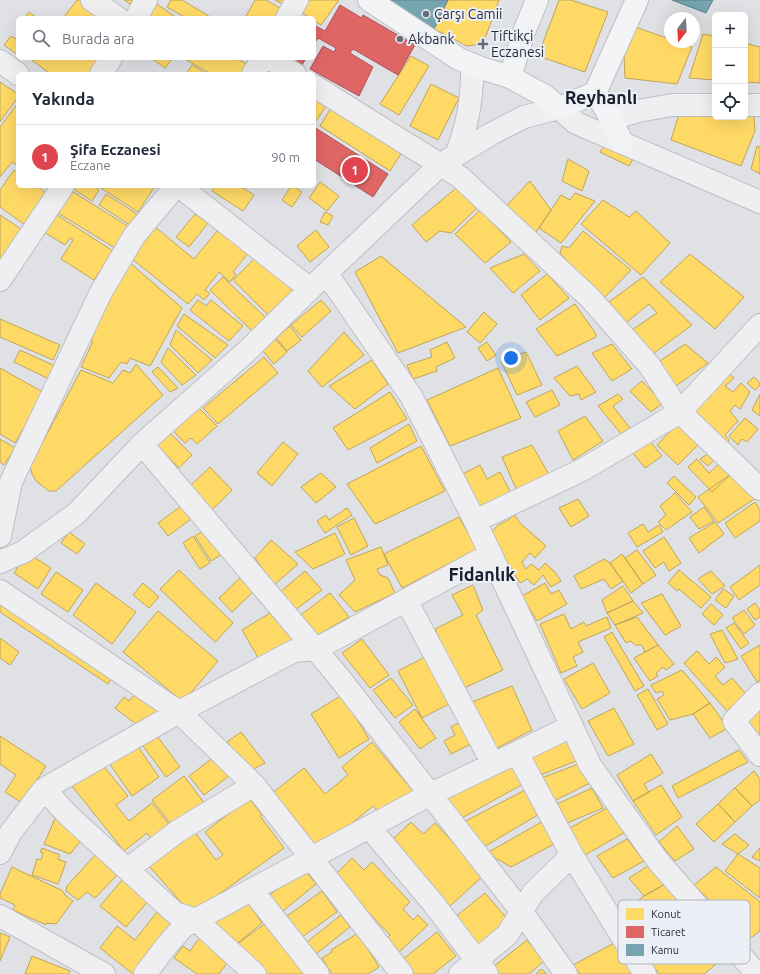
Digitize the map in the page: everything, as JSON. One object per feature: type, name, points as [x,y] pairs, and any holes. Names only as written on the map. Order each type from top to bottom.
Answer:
[{"type":"main road","points":[[369,0],[459,59],[510,77],[545,96],[559,108],[595,93],[638,0]]},
{"type":"main road","points":[[510,77],[524,32],[537,0]]},
{"type":"main road","points":[[595,93],[612,119],[622,142]]},
{"type":"street","points":[[92,0],[115,16]]},
{"type":"street","points":[[137,16],[146,0]]},
{"type":"street","points":[[288,16],[297,0]]},
{"type":"street","points":[[102,72],[110,60]]},
{"type":"street","points":[[254,72],[263,60]]},
{"type":"street","points":[[272,60],[292,72]]},
{"type":"street","points":[[0,61],[16,73]]},
{"type":"street","points":[[0,562],[23,552],[77,513],[142,444],[246,352],[310,289],[448,160],[464,137],[469,118],[473,82],[472,64]]},
{"type":"street","points":[[316,87],[448,160],[460,177],[590,298],[649,365],[680,412],[760,489]]},
{"type":"street","points":[[612,119],[638,111],[672,104],[712,105]]},
{"type":"street","points":[[748,105],[760,105]]},
{"type":"street","points":[[448,160],[491,134],[524,117],[559,108],[576,123],[760,202]]},
{"type":"street","points":[[0,280],[63,188]]},
{"type":"street","points":[[0,536],[6,479],[100,294],[134,236],[174,188]]},
{"type":"street","points":[[183,188],[310,289]]},
{"type":"street","points":[[327,274],[411,396],[475,521],[590,765],[658,861],[692,900]]},
{"type":"street","points":[[475,521],[584,469],[680,412],[760,325]]},
{"type":"street","points":[[142,444],[316,649],[522,912],[566,974]]},
{"type":"street","points":[[0,853],[10,832],[44,789],[179,712],[294,651],[316,649],[491,554]]},
{"type":"street","points":[[0,591],[179,712],[254,785],[402,974]]},
{"type":"street","points":[[406,600],[493,764]]},
{"type":"street","points":[[760,694],[734,721],[760,755]]},
{"type":"street","points":[[146,974],[168,944],[184,926],[431,794],[572,726]]},
{"type":"street","points":[[517,752],[572,855],[618,930]]},
{"type":"street","points":[[128,869],[178,831],[254,785]]},
{"type":"street","points":[[44,789],[69,816],[175,913],[196,920],[255,974]]},
{"type":"street","points":[[369,827],[433,903],[481,967]]},
{"type":"street","points":[[460,974],[481,967],[507,935],[533,893],[572,855]]},
{"type":"street","points":[[252,890],[318,974]]},
{"type":"street","points":[[0,916],[104,974]]},
{"type":"street","points":[[639,964],[645,974]]},
{"type":"street","points":[[748,964],[757,974]]},
{"type":"building: Konut","points":[[77,0],[83,0],[104,16],[65,16]]},
{"type":"building: Konut","points":[[124,0],[133,0],[130,4]]},
{"type":"building: Konut","points":[[171,0],[182,0],[209,16],[183,16],[167,7]]},
{"type":"building: Konut","points":[[255,0],[266,0],[285,11],[282,16],[246,16]]},
{"type":"building: Konut","points":[[275,0],[284,0],[282,4]]},
{"type":"building: Konut","points":[[302,0],[339,0],[321,25],[316,22],[316,16],[307,16],[297,9]]},
{"type":"building: Konut","points":[[448,0],[499,0],[483,44],[467,46],[434,29]]},
{"type":"building: Konut","points":[[559,0],[571,0],[608,12],[585,72],[538,56]]},
{"type":"building: Konut","points":[[157,4],[174,16],[148,16]]},
{"type":"building: Konut","points":[[29,12],[34,16],[26,16]]},
{"type":"building: Konut","points":[[635,27],[664,37],[664,48],[692,48],[677,84],[625,78],[624,55]]},
{"type":"building: Konut","points":[[703,34],[712,36],[712,80],[689,78],[699,48],[700,48]]},
{"type":"building: Konut","points":[[11,36],[16,39],[16,54],[4,45]]},
{"type":"building: Konut","points":[[748,44],[760,47],[760,83],[748,82]]},
{"type":"building: Konut","points":[[411,56],[429,66],[399,115],[380,104]]},
{"type":"building: Konut","points":[[32,60],[100,60],[92,72],[47,72]]},
{"type":"building: Konut","points":[[154,60],[171,60],[165,68]]},
{"type":"building: Konut","points":[[186,60],[240,60],[250,66],[246,72],[208,72]]},
{"type":"building: Konut","points":[[192,65],[204,72],[187,72]]},
{"type":"building: Konut","points":[[0,82],[16,93],[16,100],[0,122]]},
{"type":"building: Konut","points":[[431,84],[459,98],[438,140],[410,126]]},
{"type":"building: Konut","points":[[316,96],[329,102],[316,121]]},
{"type":"building: Konut","points":[[334,103],[404,149],[390,171],[320,126]]},
{"type":"building: Konut","points":[[16,106],[16,165],[12,162],[0,177],[0,127]]},
{"type":"building: Konut","points":[[681,107],[712,107],[712,120],[748,120],[748,107],[753,107],[755,131],[741,166],[671,140]]},
{"type":"building: Konut","points":[[608,141],[636,154],[629,166],[600,152]]},
{"type":"building: Konut","points":[[757,146],[760,147],[760,174],[751,169]]},
{"type":"building: Konut","points":[[568,159],[589,171],[582,191],[562,181]]},
{"type":"building: Konut","points":[[14,170],[16,172],[16,188],[40,188],[47,194],[25,225],[0,207],[0,190]]},
{"type":"building: Konut","points":[[530,181],[551,210],[534,235],[506,206]]},
{"type":"building: Konut","points":[[320,182],[339,196],[327,211],[309,198]]},
{"type":"building: Konut","points":[[67,188],[129,227],[115,248],[53,210]]},
{"type":"building: Konut","points":[[72,188],[96,188],[99,190],[92,201]]},
{"type":"building: Konut","points":[[101,188],[154,188],[138,212]]},
{"type":"building: Konut","points":[[214,188],[243,188],[254,195],[243,211],[212,191]]},
{"type":"building: Konut","points":[[290,188],[296,188],[302,192],[292,207],[282,200]]},
{"type":"building: Konut","points":[[456,188],[478,207],[451,233],[440,231],[426,242],[412,225]]},
{"type":"building: Konut","points":[[575,193],[595,201],[561,243],[539,228],[561,195],[570,200]]},
{"type":"building: Konut","points":[[106,194],[137,214],[130,225],[99,205]]},
{"type":"building: Konut","points":[[603,200],[629,217],[636,211],[670,243],[641,275],[581,224]]},
{"type":"building: Konut","points":[[480,210],[511,242],[485,263],[455,234]]},
{"type":"building: Konut","points":[[51,211],[113,251],[94,280],[61,259],[73,240],[70,238],[65,245],[39,229]]},
{"type":"building: Konut","points":[[325,212],[333,216],[328,225],[320,222]]},
{"type":"building: Konut","points":[[195,214],[208,223],[189,247],[176,237]]},
{"type":"building: Konut","points":[[0,215],[24,231],[3,261],[0,259]]},
{"type":"building: Konut","points":[[155,227],[194,259],[217,231],[249,252],[233,272],[236,274],[230,282],[219,272],[205,290],[210,293],[204,300],[197,294],[188,304],[131,258]]},
{"type":"building: Konut","points":[[316,230],[329,247],[310,262],[297,246]]},
{"type":"building: Konut","points":[[583,231],[631,270],[602,300],[560,253],[562,246],[569,248]]},
{"type":"building: Konut","points":[[524,254],[540,271],[513,293],[490,268]]},
{"type":"building: Konut","points":[[690,254],[744,297],[715,329],[660,282]]},
{"type":"building: Konut","points":[[257,256],[294,292],[269,316],[233,280]]},
{"type":"building: Konut","points":[[381,256],[466,327],[398,353],[355,272]]},
{"type":"building: Konut","points":[[130,263],[182,308],[150,366],[130,358],[127,364],[121,362],[109,378],[81,367],[93,341],[88,339]]},
{"type":"building: Konut","points":[[547,274],[569,298],[540,320],[521,295]]},
{"type":"building: Konut","points":[[223,277],[266,318],[253,332],[210,290]]},
{"type":"building: Konut","points":[[643,277],[692,325],[650,356],[629,332],[657,313],[649,304],[622,326],[606,304]]},
{"type":"building: Konut","points":[[198,300],[206,306],[211,300],[243,326],[229,341],[190,310]]},
{"type":"building: Konut","points":[[321,300],[331,311],[302,337],[291,325]]},
{"type":"building: Konut","points":[[575,304],[596,334],[596,337],[557,356],[536,329]]},
{"type":"building: Konut","points":[[484,312],[497,324],[480,343],[467,332]]},
{"type":"building: Konut","points":[[184,314],[228,345],[215,358],[177,326]]},
{"type":"building: Konut","points":[[0,319],[60,345],[53,360],[0,337]]},
{"type":"building: Konut","points":[[290,326],[301,340],[287,351],[276,338]]},
{"type":"building: Konut","points":[[176,330],[212,360],[198,373],[170,345]]},
{"type":"building: Konut","points":[[344,332],[364,355],[322,387],[308,371]]},
{"type":"building: Konut","points":[[275,339],[287,352],[274,364],[262,350]]},
{"type":"building: Konut","points":[[447,342],[455,358],[436,367],[437,371],[413,379],[407,365],[432,357],[430,350]]},
{"type":"building: Konut","points":[[487,342],[496,355],[487,361],[478,348]]},
{"type":"building: Konut","points":[[612,344],[632,369],[612,381],[592,353]]},
{"type":"building: Konut","points":[[685,344],[708,363],[676,386],[657,363]]},
{"type":"building: Konut","points":[[168,348],[196,375],[182,385],[161,362]]},
{"type":"building: Konut","points":[[20,350],[55,366],[49,379],[14,362]]},
{"type":"building: Konut","points":[[526,352],[542,385],[517,395],[501,361]]},
{"type":"building: Konut","points":[[264,357],[278,373],[218,424],[203,408]]},
{"type":"building: Konut","points":[[372,360],[388,384],[355,409],[329,386]]},
{"type":"building: Konut","points":[[136,364],[163,395],[56,491],[49,491],[36,481],[30,466],[81,370],[113,383],[123,370],[130,373]]},
{"type":"building: Konut","points":[[577,366],[596,392],[581,400],[579,394],[570,396],[554,378]]},
{"type":"building: Konut","points":[[158,367],[178,388],[170,392],[152,372]]},
{"type":"building: Konut","points":[[0,368],[48,395],[27,431],[23,429],[15,443],[0,434]]},
{"type":"building: Konut","points":[[498,368],[521,418],[450,446],[427,400]]},
{"type":"building: Konut","points":[[728,373],[734,378],[725,386],[733,392],[741,383],[750,392],[740,409],[735,405],[730,411],[738,421],[725,435],[729,440],[725,447],[690,410]]},
{"type":"building: Konut","points":[[754,377],[760,383],[755,390],[747,383]]},
{"type":"building: Konut","points":[[642,381],[663,403],[651,412],[630,391]]},
{"type":"building: Konut","points":[[552,390],[560,405],[535,417],[526,402]]},
{"type":"building: Konut","points":[[390,392],[407,419],[348,450],[333,428]]},
{"type":"building: Konut","points":[[618,394],[623,399],[613,406],[632,431],[623,436],[598,406]]},
{"type":"building: Konut","points":[[760,394],[760,416],[752,410]]},
{"type":"building: Konut","points":[[195,404],[217,426],[197,444],[191,438],[185,443],[170,428]]},
{"type":"building: Konut","points":[[585,416],[603,441],[573,460],[558,431]]},
{"type":"building: Konut","points":[[745,418],[758,429],[747,442],[742,439],[738,445],[729,436]]},
{"type":"building: Konut","points":[[679,422],[700,443],[678,465],[657,445]]},
{"type":"building: Konut","points":[[409,424],[417,441],[377,463],[370,448]]},
{"type":"building: Konut","points":[[168,431],[192,455],[179,468],[155,443]]},
{"type":"building: Konut","points":[[0,439],[15,448],[4,465],[0,462]]},
{"type":"building: Konut","points":[[648,439],[662,456],[645,468],[631,451]]},
{"type":"building: Konut","points":[[283,442],[298,454],[272,486],[257,473]]},
{"type":"building: Konut","points":[[532,445],[551,478],[518,493],[502,457]]},
{"type":"building: Konut","points":[[421,446],[445,491],[375,524],[347,484]]},
{"type":"building: Konut","points":[[709,453],[715,459],[708,466],[700,459]]},
{"type":"building: Konut","points":[[697,459],[709,473],[721,462],[732,473],[712,492],[688,467]]},
{"type":"building: Konut","points":[[480,465],[487,479],[500,472],[514,499],[481,515],[461,475]]},
{"type":"building: Konut","points":[[210,467],[232,490],[211,511],[189,487]]},
{"type":"building: Konut","points":[[734,472],[759,496],[718,523],[698,497]]},
{"type":"building: Konut","points":[[321,473],[336,487],[316,503],[301,487]]},
{"type":"building: Konut","points":[[674,476],[696,497],[689,505],[667,483]]},
{"type":"building: Konut","points":[[675,493],[692,512],[666,530],[658,522],[666,515],[660,506]]},
{"type":"building: Konut","points":[[578,499],[589,516],[571,527],[559,508]]},
{"type":"building: Konut","points":[[755,502],[760,510],[760,521],[735,538],[725,523]]},
{"type":"building: Konut","points":[[181,506],[191,519],[168,536],[158,523]]},
{"type":"building: Konut","points":[[704,507],[714,521],[699,529],[690,517]]},
{"type":"building: Konut","points":[[347,508],[352,515],[325,533],[317,521],[326,515],[329,520]]},
{"type":"building: Konut","points":[[514,514],[520,523],[546,546],[535,558],[530,553],[522,562],[526,569],[531,564],[539,570],[545,563],[554,571],[561,581],[551,587],[543,575],[534,585],[527,579],[520,583],[490,534],[498,525],[510,519]]},
{"type":"building: Konut","points":[[459,517],[477,549],[402,588],[384,554]]},
{"type":"building: Konut","points":[[354,518],[368,546],[351,555],[337,527]]},
{"type":"building: Konut","points":[[715,522],[724,534],[699,553],[689,538]]},
{"type":"building: Konut","points":[[643,524],[648,532],[659,525],[663,532],[637,547],[628,533]]},
{"type":"building: Konut","points":[[208,528],[224,553],[211,561],[195,536]]},
{"type":"building: Konut","points":[[69,532],[85,544],[77,554],[61,543]]},
{"type":"building: Konut","points":[[335,533],[345,554],[313,569],[295,552]]},
{"type":"building: Konut","points":[[193,536],[210,563],[200,569],[183,543]]},
{"type":"building: Konut","points":[[664,537],[681,563],[669,571],[664,562],[655,568],[643,551]]},
{"type":"building: Konut","points":[[271,540],[298,564],[274,585],[255,558]]},
{"type":"building: Konut","points":[[381,547],[388,565],[377,569],[380,575],[388,578],[395,593],[355,612],[339,595],[355,580],[346,560]]},
{"type":"building: Konut","points":[[637,550],[656,575],[643,584],[625,558]]},
{"type":"building: Konut","points":[[28,553],[51,568],[38,589],[14,573]]},
{"type":"building: Konut","points":[[622,554],[643,584],[631,593],[610,563]]},
{"type":"building: Konut","points":[[604,559],[610,563],[623,581],[611,589],[604,579],[581,589],[574,576]]},
{"type":"building: Konut","points":[[760,565],[760,585],[739,600],[730,587]]},
{"type":"building: Konut","points":[[179,570],[233,623],[215,642],[160,589]]},
{"type":"building: Konut","points":[[679,570],[711,597],[701,608],[679,589],[677,591],[668,583]]},
{"type":"building: Konut","points":[[305,571],[322,590],[295,610],[279,593]]},
{"type":"building: Konut","points":[[711,571],[725,586],[712,594],[698,579]]},
{"type":"building: Konut","points":[[56,572],[83,590],[68,612],[41,594]]},
{"type":"building: Konut","points":[[240,578],[253,592],[232,612],[219,598]]},
{"type":"building: Konut","points":[[96,583],[136,612],[112,644],[73,615]]},
{"type":"building: Konut","points":[[143,583],[159,597],[149,608],[133,595]]},
{"type":"building: Konut","points":[[545,583],[551,594],[559,590],[567,604],[537,621],[522,596]]},
{"type":"building: Konut","points":[[473,585],[483,610],[476,615],[503,670],[462,689],[435,629],[463,615],[452,595]]},
{"type":"building: Konut","points":[[623,586],[633,601],[607,613],[602,600]]},
{"type":"building: Konut","points":[[723,589],[734,596],[726,608],[715,600]]},
{"type":"building: Konut","points":[[330,593],[349,617],[314,637],[298,617]]},
{"type":"building: Konut","points":[[0,594],[116,671],[108,684],[0,612]]},
{"type":"building: Konut","points":[[662,594],[681,626],[665,635],[641,603]]},
{"type":"building: Konut","points":[[633,601],[643,613],[615,625],[607,613]]},
{"type":"building: Konut","points":[[755,603],[760,610],[760,617],[755,620],[747,609]]},
{"type":"building: Konut","points":[[711,604],[723,615],[714,625],[702,614]]},
{"type":"building: Konut","points":[[275,610],[295,640],[260,661],[242,630]]},
{"type":"building: Konut","points":[[744,610],[755,625],[744,634],[732,618]]},
{"type":"building: Konut","points":[[158,611],[218,661],[183,702],[123,652]]},
{"type":"building: Konut","points":[[564,614],[571,629],[584,622],[586,626],[607,617],[611,628],[578,642],[583,652],[573,657],[577,666],[561,673],[540,624]]},
{"type":"building: Konut","points":[[637,617],[658,645],[645,652],[642,645],[635,645],[631,641],[626,643],[615,625]]},
{"type":"building: Konut","points":[[734,623],[749,643],[741,649],[726,628]]},
{"type":"building: Konut","points":[[722,630],[738,659],[725,663],[710,634]]},
{"type":"building: Konut","points":[[612,632],[644,686],[635,691],[604,637]]},
{"type":"building: Konut","points":[[0,638],[19,652],[10,665],[0,658]]},
{"type":"building: Konut","points":[[362,639],[389,675],[370,688],[342,653]]},
{"type":"building: Konut","points":[[658,645],[674,664],[666,670],[663,667],[656,673],[658,676],[650,681],[634,658]]},
{"type":"building: Konut","points":[[760,645],[760,680],[757,682],[741,656]]},
{"type":"building: Konut","points":[[697,651],[709,664],[716,657],[725,667],[715,676],[723,685],[732,678],[746,694],[727,711],[684,663]]},
{"type":"building: Konut","points":[[427,656],[451,703],[422,718],[398,671]]},
{"type":"building: Konut","points":[[593,663],[610,693],[582,709],[564,679]]},
{"type":"building: Konut","points":[[682,670],[710,703],[693,714],[670,720],[657,699],[664,695],[662,691],[656,693],[651,685]]},
{"type":"building: Konut","points":[[391,678],[413,705],[395,718],[373,690]]},
{"type":"building: Konut","points":[[512,686],[532,730],[497,748],[472,702]]},
{"type":"building: Konut","points":[[139,689],[166,710],[136,724],[115,708],[124,697],[129,701]]},
{"type":"building: Konut","points":[[648,689],[668,724],[657,730],[637,695]]},
{"type":"building: Konut","points":[[342,695],[369,739],[339,758],[311,714]]},
{"type":"building: Konut","points":[[760,702],[760,743],[740,721]]},
{"type":"building: Konut","points":[[710,703],[728,728],[710,738],[693,714]]},
{"type":"building: Konut","points":[[614,708],[634,744],[608,756],[588,721]]},
{"type":"building: Konut","points":[[415,709],[436,738],[420,749],[399,722]]},
{"type":"building: Konut","points":[[460,722],[471,744],[451,754],[444,741],[455,735],[451,727]]},
{"type":"building: Konut","points":[[152,729],[180,767],[166,777],[138,739]]},
{"type":"building: Konut","points":[[241,732],[265,763],[250,771],[227,742]]},
{"type":"building: Konut","points":[[567,734],[581,759],[538,776],[525,753]]},
{"type":"building: Konut","points":[[0,736],[46,766],[22,803],[5,792],[16,775],[0,764]]},
{"type":"building: Konut","points":[[134,741],[159,777],[132,796],[107,760]]},
{"type":"building: Konut","points":[[372,742],[413,791],[382,816],[373,806],[317,852],[270,795],[304,768],[325,794],[348,775],[342,767]]},
{"type":"building: Konut","points":[[739,750],[748,762],[678,798],[672,786]]},
{"type":"building: Konut","points":[[651,754],[663,773],[644,784],[649,792],[633,801],[617,775]]},
{"type":"building: Konut","points":[[214,757],[229,776],[204,795],[189,776]]},
{"type":"building: Konut","points":[[511,760],[523,784],[460,819],[443,795]]},
{"type":"building: Konut","points":[[101,763],[128,796],[116,805],[129,821],[152,803],[175,832],[157,846],[147,833],[124,851],[72,786]]},
{"type":"building: Konut","points":[[581,763],[592,782],[552,802],[539,779]]},
{"type":"building: Konut","points":[[754,771],[760,779],[760,800],[752,806],[735,788]]},
{"type":"building: Konut","points":[[184,776],[205,804],[173,827],[152,800]]},
{"type":"building: Konut","points":[[661,785],[682,817],[656,835],[633,801]]},
{"type":"building: Konut","points":[[592,788],[603,808],[567,823],[557,804]]},
{"type":"building: Konut","points":[[735,788],[752,806],[735,822],[718,804]]},
{"type":"building: Konut","points":[[525,790],[541,813],[482,848],[462,823]]},
{"type":"building: Konut","points":[[249,798],[262,815],[260,816],[284,848],[191,914],[144,860],[190,826],[216,860],[223,855],[205,832]]},
{"type":"building: Konut","points":[[718,804],[735,822],[714,842],[696,824]]},
{"type":"building: Konut","points":[[609,807],[627,831],[585,855],[566,830]]},
{"type":"building: Konut","points":[[56,816],[83,838],[70,854],[44,844]]},
{"type":"building: Konut","points":[[545,820],[556,843],[511,867],[487,853]]},
{"type":"building: Konut","points":[[411,822],[423,834],[435,823],[484,875],[450,906],[390,842]]},
{"type":"building: Konut","points":[[677,826],[694,849],[675,861],[659,842]]},
{"type":"building: Konut","points":[[735,834],[749,845],[738,854],[722,844]]},
{"type":"building: Konut","points":[[627,839],[644,861],[613,878],[597,856]]},
{"type":"building: Konut","points":[[42,848],[60,855],[58,859],[66,862],[58,884],[32,875],[37,859],[41,860],[43,853],[40,852]]},
{"type":"building: Konut","points":[[760,848],[760,861],[752,857]]},
{"type":"building: Konut","points":[[97,853],[121,871],[95,898],[87,892],[78,900],[66,891],[67,886]]},
{"type":"building: Konut","points":[[738,854],[760,868],[760,898],[725,871]]},
{"type":"building: Konut","points":[[352,858],[364,870],[372,862],[410,902],[403,909],[413,920],[418,915],[428,925],[399,952],[387,938],[390,935],[334,876]]},
{"type":"building: Konut","points":[[651,864],[665,884],[644,896],[629,878]]},
{"type":"building: Konut","points":[[12,867],[63,891],[65,895],[73,901],[56,924],[46,923],[46,925],[13,910],[15,905],[0,898],[0,894]]},
{"type":"building: Konut","points":[[716,867],[760,902],[760,931],[750,938],[750,900],[709,900],[694,885]]},
{"type":"building: Konut","points":[[303,868],[316,884],[283,911],[270,895]]},
{"type":"building: Konut","points":[[123,879],[149,900],[126,927],[100,906]]},
{"type":"building: Konut","points":[[665,884],[676,900],[639,900]]},
{"type":"building: Konut","points":[[322,891],[337,912],[302,937],[287,916]]},
{"type":"building: Konut","points":[[485,893],[510,922],[478,948],[454,918]]},
{"type":"building: Konut","points":[[245,899],[262,923],[233,947],[210,919]]},
{"type":"building: Konut","points":[[157,912],[172,924],[133,974],[100,948],[117,926],[135,940]]},
{"type":"building: Konut","points":[[341,915],[350,927],[316,954],[307,942]]},
{"type":"building: Konut","points":[[266,923],[306,974],[265,974],[233,947]]},
{"type":"building: Konut","points":[[437,932],[456,956],[433,974],[414,974],[402,960]]},
{"type":"building: Konut","points":[[0,933],[10,937],[0,961]]},
{"type":"building: Konut","points":[[358,933],[379,967],[368,974],[332,974],[322,958],[332,952],[331,950]]},
{"type":"building: Konut","points":[[200,937],[230,959],[219,974],[197,974],[174,958],[183,946],[190,951]]},
{"type":"building: Konut","points":[[527,940],[544,961],[529,974],[499,974],[493,967]]},
{"type":"building: Konut","points":[[616,942],[618,945],[618,964],[630,964],[637,974],[580,974],[573,965]]},
{"type":"building: Konut","points":[[32,956],[70,971],[69,974],[25,974]]},
{"type":"building: Konut","points":[[652,964],[716,964],[704,974],[659,974]]},
{"type":"building: Konut","points":[[541,969],[547,974],[536,974]]},
{"type":"building: Ticaret","points":[[340,5],[362,18],[363,15],[415,45],[398,75],[353,49],[350,53],[373,67],[359,96],[310,69],[323,46],[334,52],[336,48],[318,38],[316,41],[316,26],[325,31]]},
{"type":"building: Ticaret","points":[[293,60],[305,60],[302,65]]},
{"type":"building: Ticaret","points":[[316,128],[388,174],[373,197],[316,160]]},
{"type":"building: Kamu","name":"Çarşı Camii","points":[[385,0],[448,0],[434,29]]},
{"type":"building: Kamu","points":[[672,0],[713,0],[706,13]]},
{"type":"place","name":"Çarşı Camii","points":[[426,14]]},
{"type":"place","name":"Akbank","points":[[400,39]]},
{"type":"place","name":"Tiftikçi Eczanesi","points":[[483,44]]},
{"type":"place","name":"Şifa Eczanesi","points":[[355,170]]},
{"type":"district","name":"Reyhanlı","points":[[601,98]]},
{"type":"district","name":"Fidanlık","points":[[482,575]]}]
